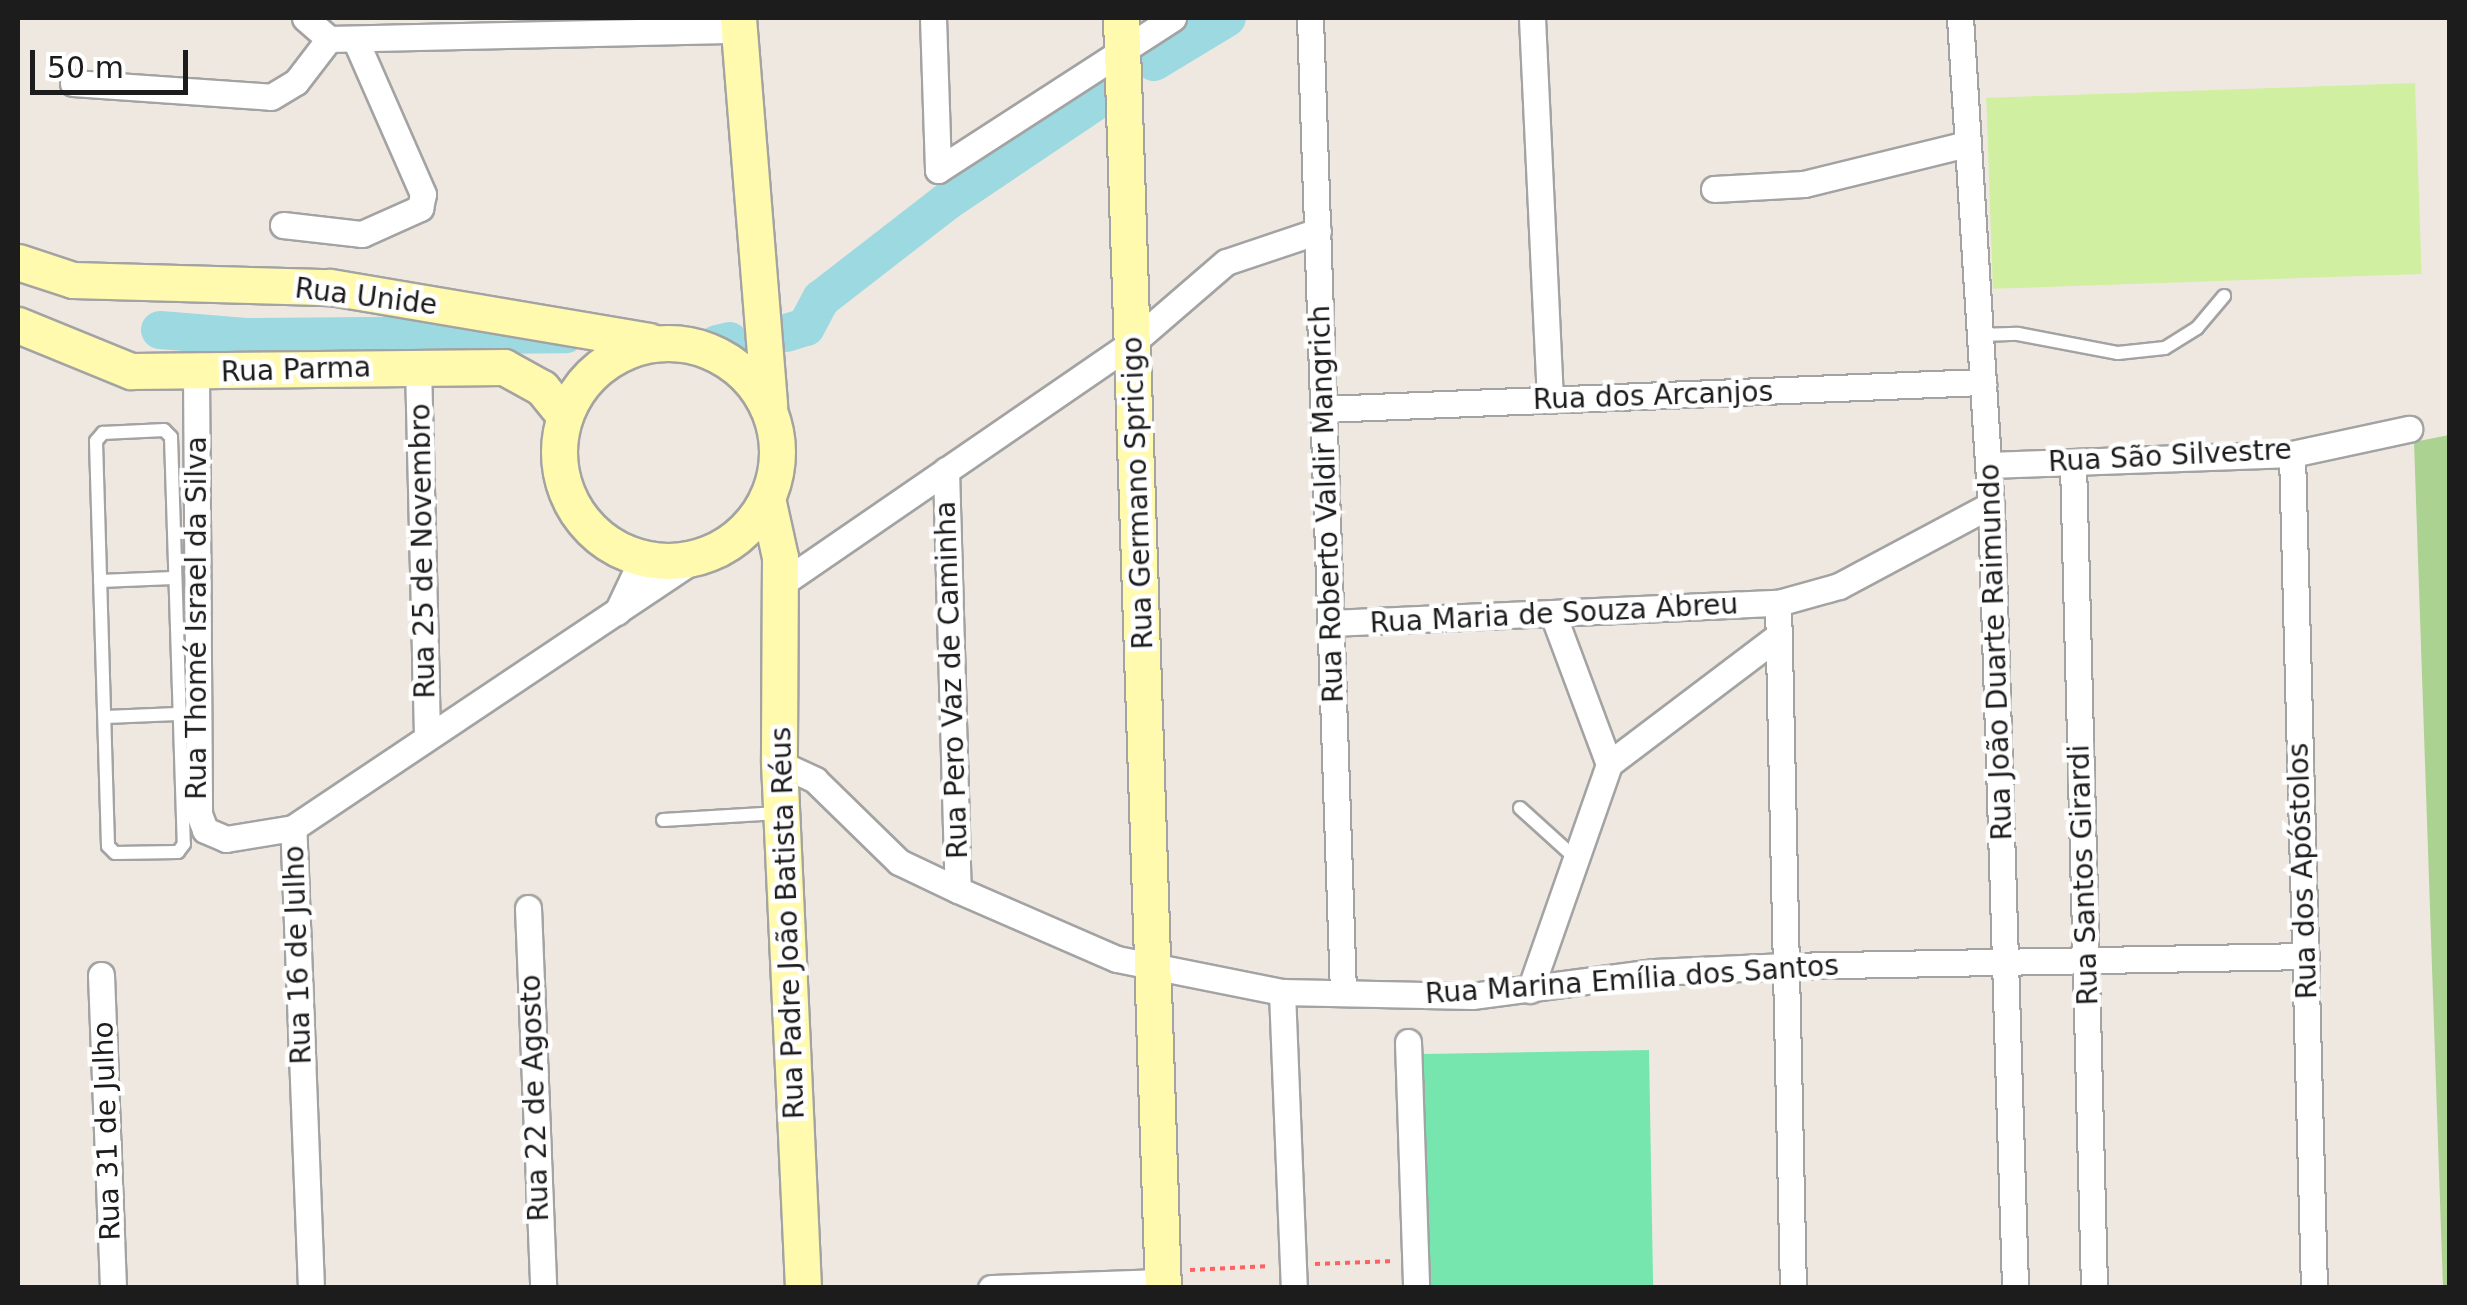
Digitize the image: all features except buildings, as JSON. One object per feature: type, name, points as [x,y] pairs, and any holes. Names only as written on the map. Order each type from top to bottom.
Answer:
[{"type":"main road","points":[[739,24],[777,461],[767,498],[741,533],[697,558],[642,559],[593,532],[570,502],[559,461],[565,416],[599,366],[654,342],[690,345],[724,358],[751,381],[770,412]]},
{"type":"main road","name":"Rua Germano Spricigo","points":[[1122,34],[1163,1285]]},
{"type":"main road","name":"Rua Unide","points":[[18,262],[73,280],[330,287],[654,342]]},
{"type":"main road","points":[[32,329],[53,290],[73,280]]},
{"type":"main road","points":[[724,358],[762,309]]},
{"type":"main road","name":"Rua Parma","points":[[32,329],[131,372],[504,367],[542,388],[565,416]]},
{"type":"main road","name":"Rua Padre João Batista Réus","points":[[767,498],[781,571],[780,764],[804,1288]]},
{"type":"main road","points":[[741,533],[781,571]]},
{"type":"street","points":[[305,18],[342,39],[739,24]]},
{"type":"street","points":[[932,18],[938,170],[1122,34],[1173,18]]},
{"type":"street","name":"Rua Roberto Valdir Mangrich","points":[[1310,18],[1342,990]]},
{"type":"street","points":[[1532,18],[1550,400]]},
{"type":"street","name":"Rua João Duarte Raimundo","points":[[1960,18],[1990,466],[2015,1288]]},
{"type":"street","points":[[73,83],[271,96],[296,82],[342,39]]},
{"type":"street","points":[[283,225],[362,234],[420,208],[423,194],[342,39]]},
{"type":"street","points":[[1714,190],[1820,181],[1967,144]]},
{"type":"street","points":[[781,571],[946,470],[1132,343],[1226,262],[1318,232]]},
{"type":"street","name":"Rua 25 de Novembro","points":[[418,366],[427,736]]},
{"type":"street","name":"Rua Thomé Israel da Silva","points":[[196,373],[185,660],[204,830],[226,839],[293,828]]},
{"type":"street","name":"Rua dos Arcanjos","points":[[1324,410],[1983,382]]},
{"type":"street","name":"Rua São Silvestre","points":[[1990,466],[2292,454],[2409,429]]},
{"type":"street","name":"Rua dos Apóstolos","points":[[2292,454],[2314,1288]]},
{"type":"street","name":"Rua Santos Girardi","points":[[2073,463],[2094,1288]]},
{"type":"street","name":"Rua Pero Vaz de Caminha","points":[[946,470],[958,890]]},
{"type":"street","name":"Rua Maria de Souza Abreu","points":[[1331,623],[1554,617],[1778,603],[1840,586],[1991,504]]},
{"type":"street","name":"Rua 16 de Julho","points":[[311,1288],[293,828],[697,558]]},
{"type":"street","points":[[615,616],[642,559]]},
{"type":"street","points":[[1778,603],[1793,1288]]},
{"type":"street","points":[[1554,617],[1609,764]]},
{"type":"street","points":[[1530,990],[1572,855],[1609,764],[1778,636]]},
{"type":"street","name":"Rua Marina Emília dos Santos","points":[[780,764],[815,780],[899,862],[958,890],[1154,970],[1282,992],[1342,990],[1472,996],[1654,972],[2306,956]]},
{"type":"street","name":"Rua 22 de Agosto","points":[[528,908],[543,1288]]},
{"type":"street","name":"Rua 31 de Julho","points":[[101,975],[113,1288]]},
{"type":"street","points":[[1282,992],[1294,1288]]},
{"type":"street","points":[[1408,1042],[1416,1288]]},
{"type":"street","points":[[991,1288],[1163,1285]]},
{"type":"lane","points":[[1980,335],[2018,334],[2118,353],[2165,348],[2197,328],[2224,296]]},
{"type":"lane","points":[[164,430],[171,437],[173,578],[185,660],[177,714],[184,844],[178,852],[110,851],[98,435],[164,430]]},
{"type":"lane","points":[[100,581],[173,578]]},
{"type":"lane","points":[[106,716],[177,714]]},
{"type":"lane","points":[[1520,808],[1572,855]]},
{"type":"lane","points":[[663,820],[782,813]]},
{"type":"green space","points":[[2415,83],[2422,274],[1993,289],[1986,98]]},
{"type":"green space","points":[[2449,435],[2450,1287],[2443,1288],[2414,442]]},
{"type":"green space","points":[[1649,1050],[1653,1287],[1427,1288],[1423,1054]]},
{"type":"waterway","points":[[1154,62],[1227,18]]},
{"type":"waterway","points":[[786,333],[806,327],[821,299],[946,202],[1104,96]]},
{"type":"waterway","points":[[160,330],[246,337],[566,334]]},
{"type":"waterway","points":[[717,344],[730,341]]}]
